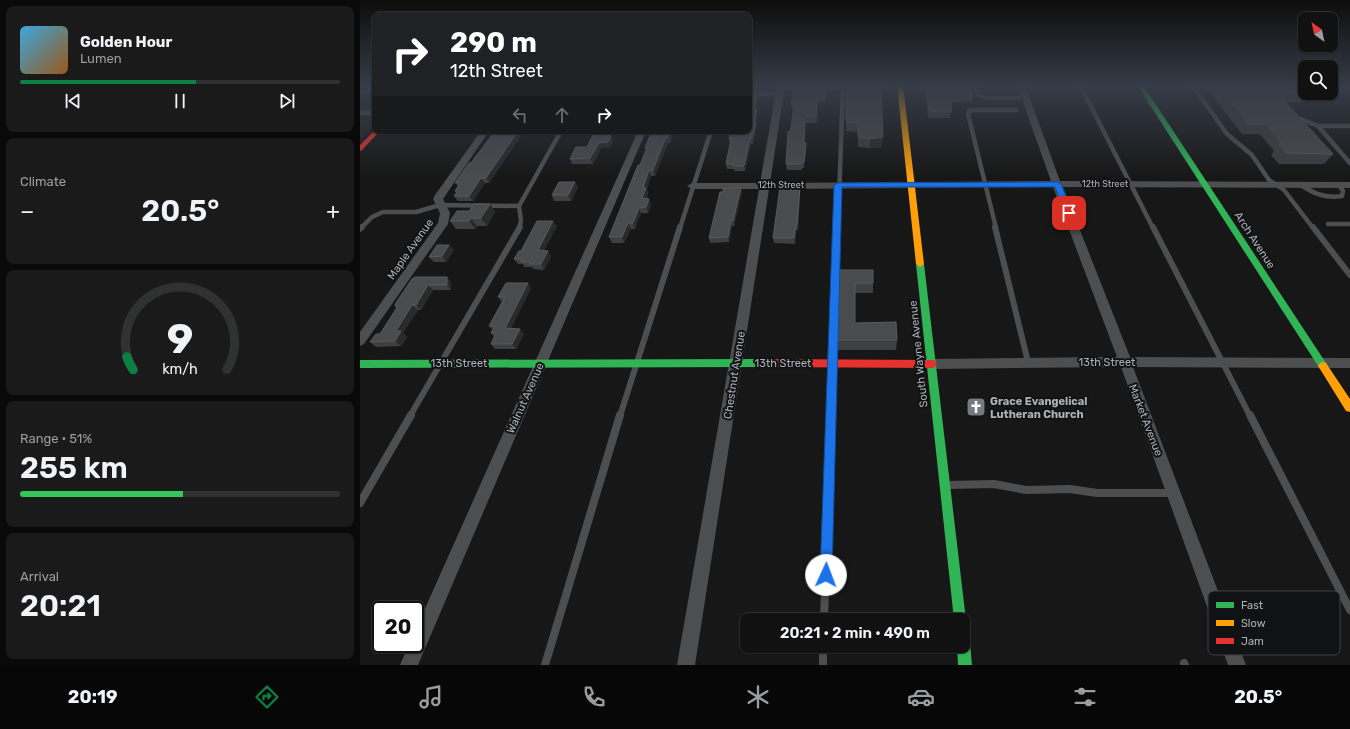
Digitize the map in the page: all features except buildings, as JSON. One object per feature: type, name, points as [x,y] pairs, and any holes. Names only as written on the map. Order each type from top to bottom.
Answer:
[{"type":"street","name":"Chestnut Avenue","points":[[686,665],[776,116]]},
{"type":"street","name":"South Wayne Avenue","points":[[904,116],[959,613]]},
{"type":"street","name":"Market Avenue","points":[[1033,116],[1210,591]]},
{"type":"street","name":"Arch Avenue","points":[[1160,116],[1350,408]]},
{"type":"street","points":[[360,149],[374,134]]},
{"type":"street","name":"Maple Avenue","points":[[360,340],[443,224],[447,215],[438,199],[440,194],[483,134]]},
{"type":"street","name":"Walnut Avenue","points":[[409,665],[641,134]]},
{"type":"street","name":"12th Street","points":[[692,186],[1058,184],[1350,185]]},
{"type":"street","name":"13th Street","points":[[360,364],[540,364],[636,362],[932,364],[1028,362],[1350,363]]},
{"type":"street","points":[[964,653],[966,665]]},
{"type":"street","name":"Market Avenue","points":[[1233,655],[1237,665]]},
{"type":"lane","points":[[824,613],[841,116]]},
{"type":"lane","points":[[969,116],[1028,362]]},
{"type":"lane","points":[[1097,116],[1133,184],[1350,610]]},
{"type":"lane","points":[[1214,116],[1227,134],[1252,155],[1270,180],[1284,190],[1350,275]]},
{"type":"lane","points":[[1296,116],[1318,126],[1349,127]]},
{"type":"lane","points":[[1318,126],[1350,163]]},
{"type":"lane","points":[[360,503],[520,227],[522,219],[518,211],[520,206],[559,134]]},
{"type":"lane","points":[[545,665],[636,362],[709,134]]},
{"type":"lane","points":[[360,229],[372,217],[383,212],[416,212],[440,205],[520,206]]},
{"type":"lane","points":[[1328,224],[1350,224]]},
{"type":"lane","points":[[945,485],[994,484],[1026,490],[1070,489],[1097,493],[1174,494]]},
{"type":"lane","points":[[823,653],[823,665]]},
{"type":"shaded area","points":[[360,116],[372,116],[372,128],[360,140]]},
{"type":"traffic: fast","points":[[1160,116],[1323,366]]},
{"type":"traffic: fast","points":[[920,264],[959,613]]},
{"type":"traffic: fast","points":[[360,364],[759,363]]},
{"type":"traffic: fast","points":[[964,653],[965,665]]},
{"type":"traffic: slow","points":[[903,116],[920,264]]},
{"type":"traffic: slow","points":[[1323,366],[1350,408]]},
{"type":"traffic: jam","points":[[360,149],[374,134]]},
{"type":"traffic: jam","points":[[759,363],[932,364]]},
{"type":"place","name":"Grace Evangelical Lutheran Church","points":[[976,407]]},
{"type":"route","points":[[826,575],[834,363],[838,185],[1058,184],[1069,213]]}]
